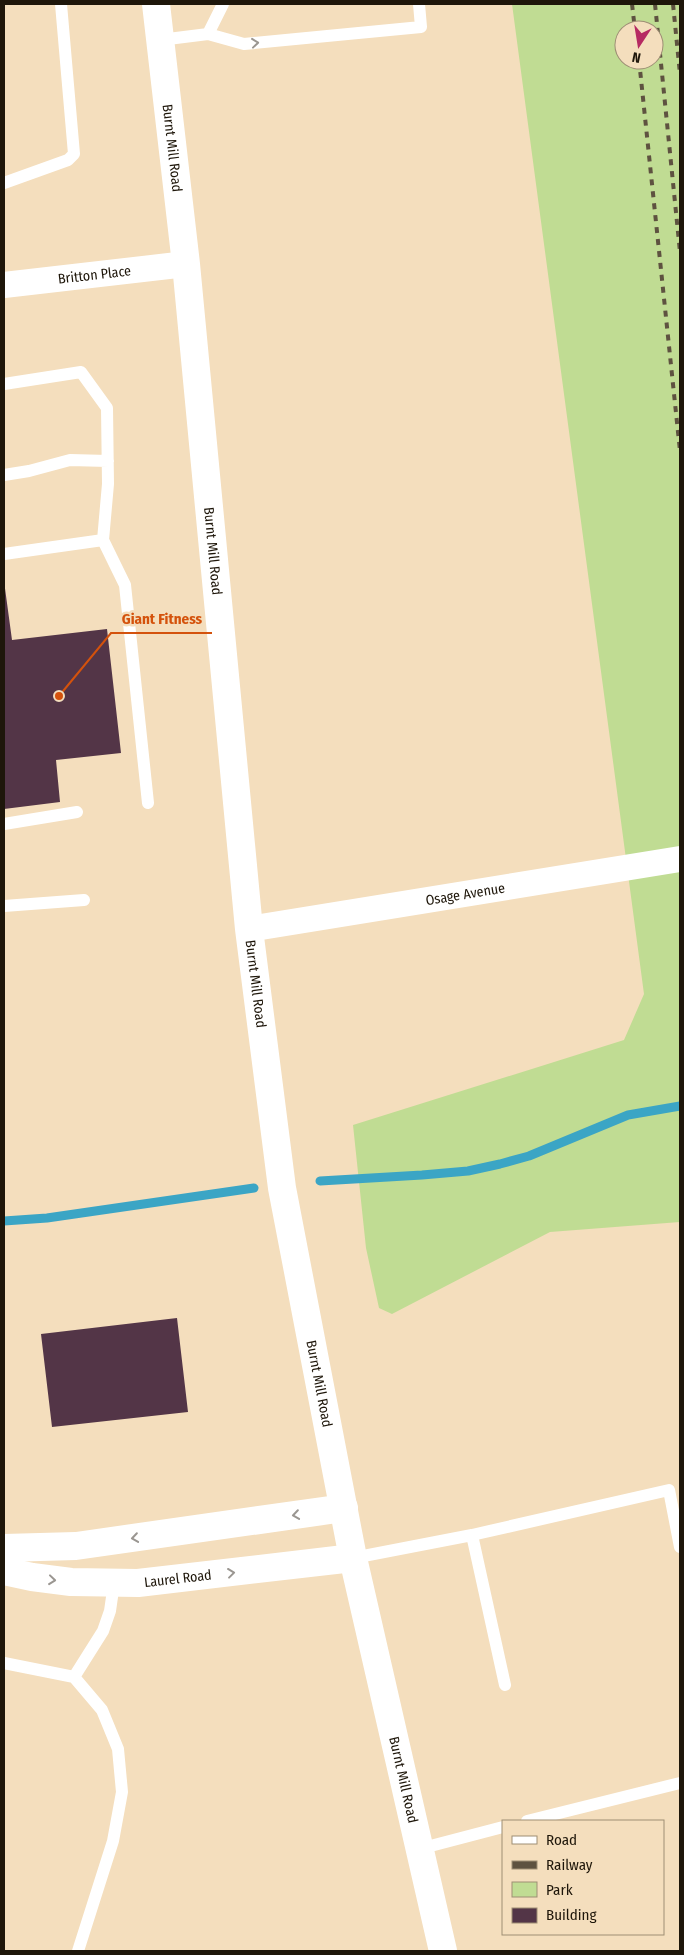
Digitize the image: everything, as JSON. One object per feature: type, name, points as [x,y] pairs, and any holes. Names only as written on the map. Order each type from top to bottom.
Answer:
[{"type":"main road","name":"Burnt Mill Road","points":[[156,4],[186,264],[249,929],[282,1188],[353,1558],[443,1951]]},
{"type":"main road","points":[[4,1548],[76,1546],[344,1508]]},
{"type":"main road","name":"Laurel Road","points":[[4,1571],[32,1578],[71,1582],[138,1583],[353,1558]]},
{"type":"street","name":"Britton Place","points":[[4,285],[186,264]]},
{"type":"street","name":"Osage Avenue","points":[[249,929],[680,859]]},
{"type":"lane","points":[[4,183],[68,160],[74,154],[61,4]]},
{"type":"lane","points":[[208,34],[223,4]]},
{"type":"lane","points":[[160,40],[208,34],[244,44],[421,27],[418,4]]},
{"type":"lane","points":[[4,384],[81,372],[107,408],[108,461],[106,520],[103,540],[125,585],[148,803]]},
{"type":"lane","points":[[4,475],[70,460],[108,461]]},
{"type":"lane","points":[[4,554],[103,540]]},
{"type":"lane","points":[[4,824],[77,812]]},
{"type":"lane","points":[[4,906],[84,900]]},
{"type":"lane","points":[[353,1558],[472,1535],[669,1490],[680,1547]]},
{"type":"lane","points":[[472,1535],[505,1684]]},
{"type":"lane","points":[[74,1677],[103,1631],[110,1611],[114,1583]]},
{"type":"lane","points":[[4,1663],[74,1677],[102,1710],[118,1749],[122,1792],[113,1841],[78,1951]]},
{"type":"lane","points":[[531,1820],[680,1782]]},
{"type":"lane","points":[[419,1849],[502,1827]]},
{"type":"green space","points":[[512,4],[680,4],[680,1222],[550,1232],[392,1314],[379,1308],[366,1248],[353,1125],[624,1040],[644,994]]},
{"type":"building","points":[[4,581],[12,640],[107,629],[121,753],[56,760],[60,802],[4,809]]},
{"type":"building","points":[[177,1318],[188,1412],[52,1427],[41,1334]]},
{"type":"waterway","points":[[320,1181],[468,1171],[529,1156],[628,1115],[680,1106]]},
{"type":"waterway","points":[[4,1221],[47,1218],[254,1188]]},
{"type":"railway","points":[[632,4],[634,20]]},
{"type":"railway","points":[[655,4],[680,252]]},
{"type":"railway","points":[[673,4],[680,74]]},
{"type":"railway","points":[[640,70],[680,451]]},
{"type":"place","name":"Giant Fitness","points":[[59,696]]}]
